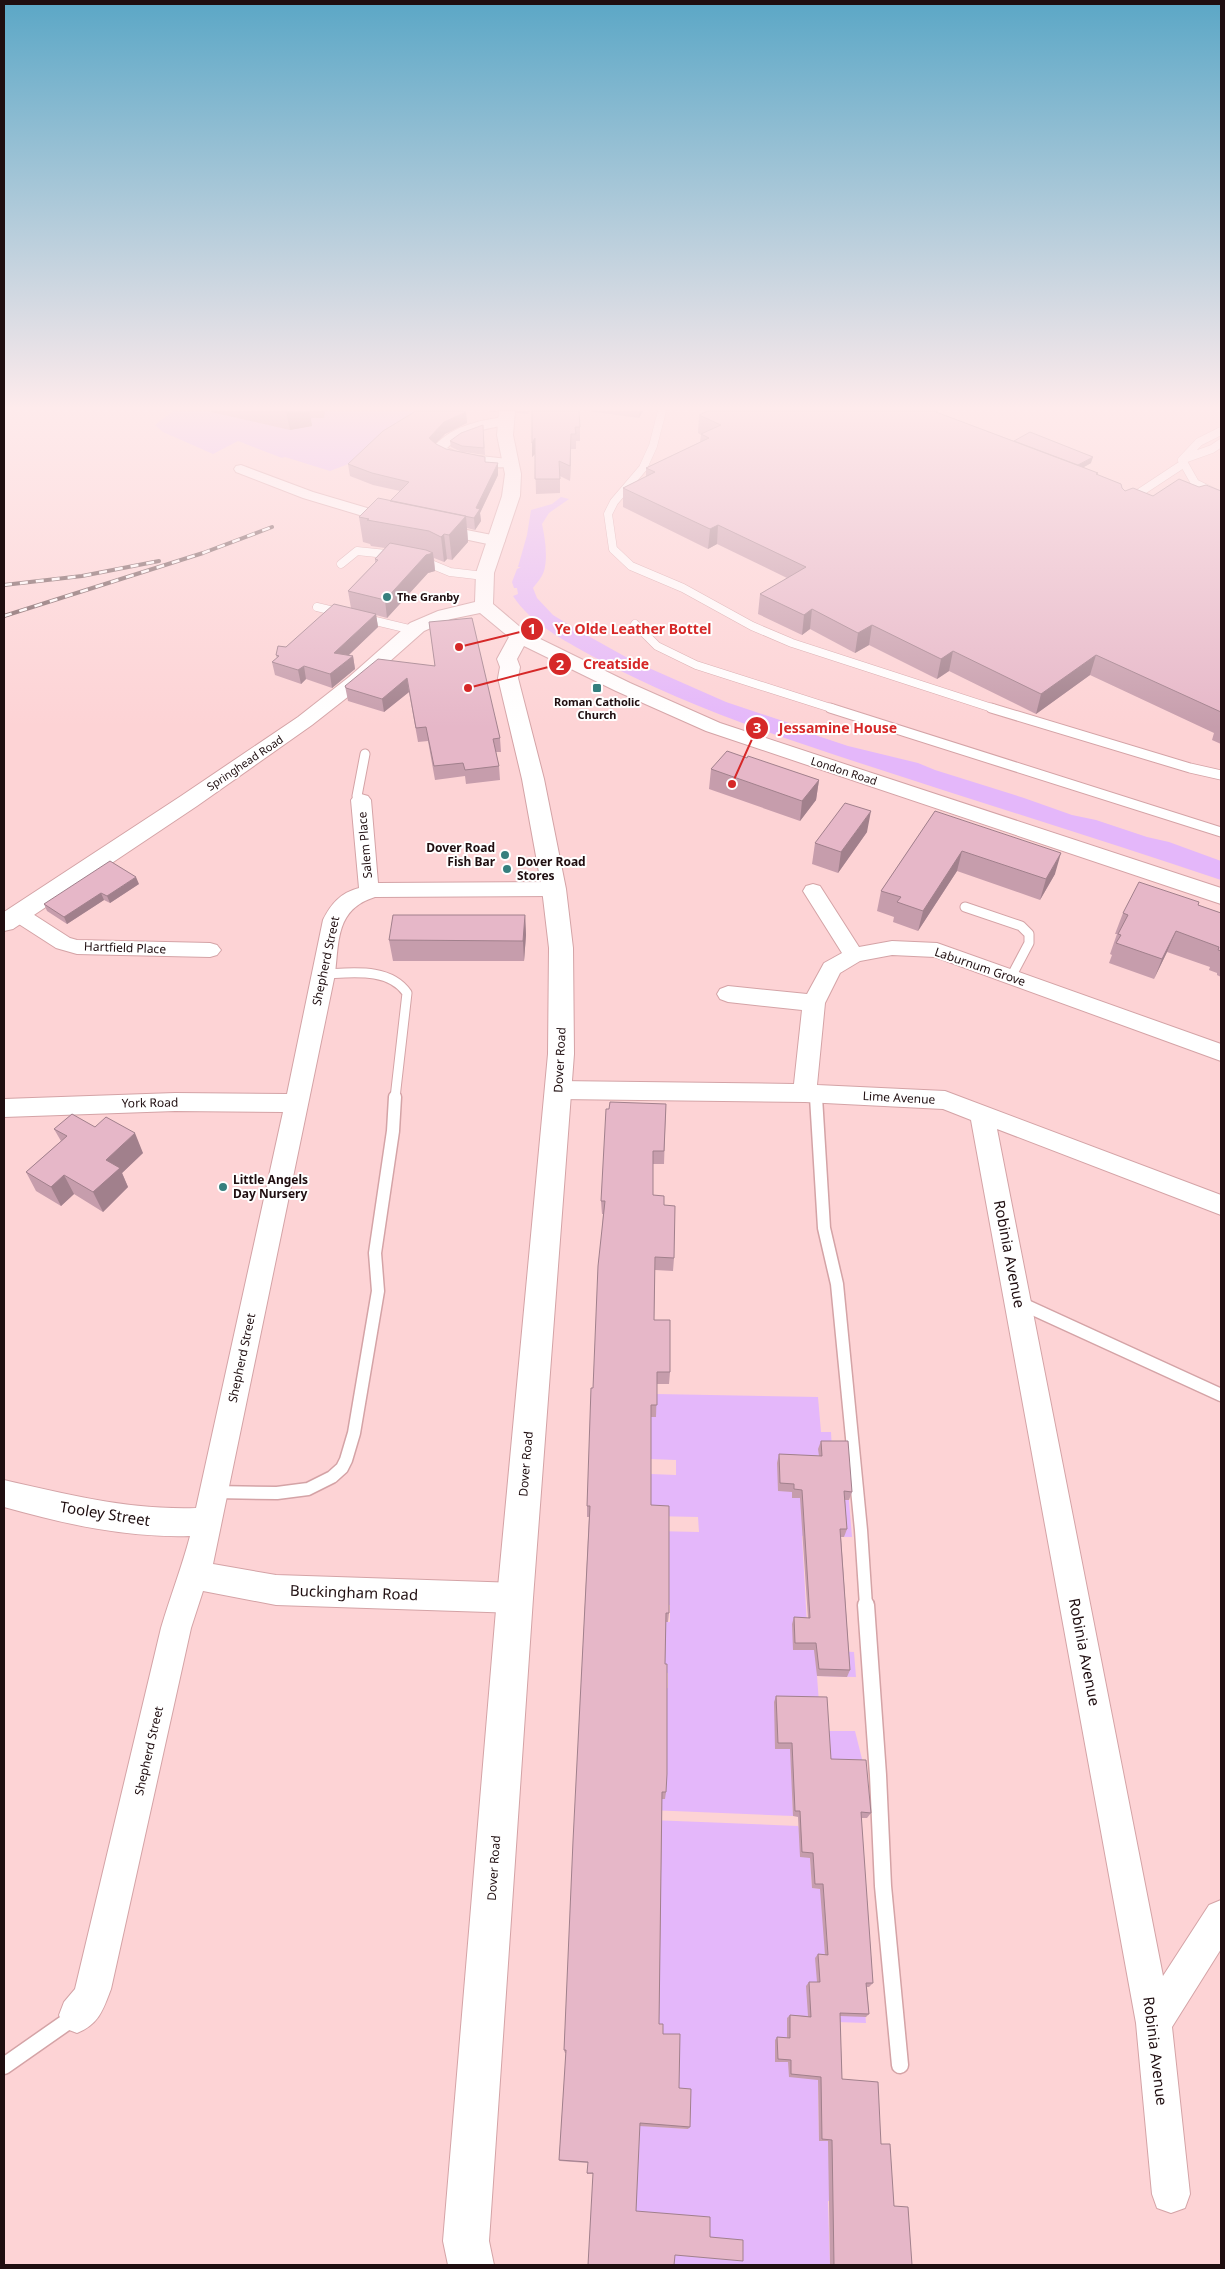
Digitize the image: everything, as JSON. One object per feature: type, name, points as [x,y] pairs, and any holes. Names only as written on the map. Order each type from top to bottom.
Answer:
[{"type":"street","points":[[382,517],[497,541]]},
{"type":"street","points":[[484,606],[484,576],[505,517]]},
{"type":"street","name":"Springhead Road","points":[[11,918],[305,722],[356,682],[414,630],[440,617],[484,606]]},
{"type":"street","name":"London Road","points":[[484,606],[519,636],[646,698],[733,734],[1221,896]]},
{"type":"street","name":"Dover Road","points":[[471,2265],[466,2241],[515,1598],[558,1090],[562,983],[561,948],[554,889],[533,779],[509,684],[508,675],[510,667],[507,660],[519,636]]},
{"type":"street","points":[[510,667],[530,661],[546,649]]},
{"type":"street","name":"Salem Place","points":[[361,800],[368,891]]},
{"type":"street","name":"Shepherd Street","points":[[77,2015],[88,2002],[93,1989],[176,1628],[186,1592],[195,1576],[208,1521],[324,974],[335,914],[346,900],[368,891],[554,889]]},
{"type":"street","points":[[813,891],[854,955]]},
{"type":"street","name":"Hartfield Place","points":[[11,918],[63,943],[76,947],[210,950]]},
{"type":"street","name":"Laburnum Grove","points":[[811,1094],[814,1003],[832,968],[854,955],[892,948],[937,950],[1221,1053]]},
{"type":"street","points":[[728,994],[814,1003]]},
{"type":"street","name":"Lime Avenue","points":[[558,1090],[811,1094],[945,1100],[1221,1205]]},
{"type":"street","name":"York Road","points":[[4,1108],[175,1102],[296,1103]]},
{"type":"street","name":"Robinia Avenue","points":[[982,1113],[1154,2023],[1171,2194]]},
{"type":"street","name":"Tooley Street","points":[[4,1493],[58,1507],[127,1520],[156,1522],[208,1521]]},
{"type":"street","name":"Buckingham Road","points":[[195,1576],[276,1590],[515,1598]]},
{"type":"street","points":[[1154,2023],[1221,1918]]},
{"type":"lane","points":[[608,517],[613,549],[631,566],[683,588],[752,626],[792,643],[984,706],[1190,768],[1221,775]]},
{"type":"lane","points":[[342,564],[356,551],[410,557],[430,562],[450,572],[484,576]]},
{"type":"lane","points":[[317,607],[414,630]]},
{"type":"lane","points":[[635,624],[657,646],[696,665],[1221,832]]},
{"type":"lane","points":[[361,800],[357,796],[365,754]]},
{"type":"lane","points":[[965,907],[1021,926],[1029,934],[1029,943],[1011,977]]},
{"type":"lane","points":[[214,1492],[277,1493],[317,1486],[342,1468],[354,1433],[378,1291],[375,1253],[393,1132],[396,1083],[407,993],[400,983],[382,976],[324,974]]},
{"type":"lane","points":[[811,1094],[824,1228],[837,1284],[861,1530],[878,1775],[883,1886],[900,2065]]},
{"type":"lane","points":[[1018,1303],[1221,1395]]},
{"type":"lane","points":[[4,2066],[77,2015]]},
{"type":"shaded area","points":[[530,517],[547,517],[542,524],[546,548],[545,566],[542,575],[533,588],[537,598],[553,615],[633,661],[726,702],[792,724],[818,736],[848,746],[918,763],[1072,815],[1096,820],[1147,837],[1169,842],[1221,861],[1221,880],[767,732],[635,678],[570,644],[539,623],[520,606],[513,596],[518,594],[517,588],[514,588],[512,582],[517,569],[521,567],[518,567]]},
{"type":"shaded area","points":[[656,1394],[818,1397],[821,1432],[831,1432],[832,1450],[846,1466],[852,1537],[802,1536],[807,1625],[793,1649],[854,1652],[856,1677],[817,1676],[819,1703],[826,1731],[855,1731],[862,1759],[865,1790],[792,1788],[793,1816],[625,1809],[627,1687],[668,1688],[668,1673],[653,1672],[665,1622],[670,1622],[670,1605],[630,1603],[654,1531],[699,1532],[698,1517],[651,1516],[651,1474],[676,1475],[676,1460],[650,1459],[631,1434]]},
{"type":"shaded area","points":[[626,1819],[798,1826],[810,1858],[812,1888],[823,1889],[825,1954],[867,1960],[869,1987],[863,1987],[866,2023],[837,2022],[818,2080],[819,2140],[828,2141],[863,2204],[828,2201],[830,2265],[673,2265],[673,2255],[708,2237],[598,2208],[617,2124],[688,2129],[665,2090],[620,2027]]},
{"type":"building","points":[[359,517],[465,517],[449,535],[444,534],[441,537],[429,531]]},
{"type":"building","points":[[684,517],[1221,517],[1221,712],[1096,655],[1041,694],[953,651],[941,659],[872,625],[858,633],[812,609],[804,615],[760,594],[806,567],[718,525],[710,529]]},
{"type":"building","points":[[390,543],[433,553],[426,555],[385,600],[348,591],[378,560],[375,559]]},
{"type":"building","points":[[334,604],[376,614],[334,653],[353,656],[330,674],[304,666],[298,670],[272,662],[279,656],[276,655],[278,646],[286,647]]},
{"type":"building","points":[[472,618],[500,738],[493,739],[499,766],[465,770],[463,763],[434,766],[426,727],[416,728],[407,678],[382,699],[346,688],[345,686],[378,659],[435,666],[429,622]]},
{"type":"building","points":[[727,751],[747,758],[748,756],[819,780],[802,801],[711,769]]},
{"type":"building","points":[[845,803],[871,811],[841,852],[815,843]]},
{"type":"building","points":[[935,811],[1061,853],[1046,879],[962,851],[923,911],[897,902],[901,897],[881,891]]},
{"type":"building","points":[[110,861],[136,877],[107,896],[101,893],[64,917],[44,904]]},
{"type":"building","points":[[1139,882],[1199,902],[1198,905],[1221,913],[1221,951],[1218,950],[1219,947],[1176,931],[1162,959],[1116,943],[1121,935],[1118,934],[1128,915],[1123,913]]},
{"type":"building","points":[[393,915],[525,915],[523,941],[389,940]]},
{"type":"building","points":[[610,1102],[666,1104],[664,1151],[653,1151],[653,1195],[664,1196],[664,1205],[675,1206],[674,1258],[655,1257],[654,1320],[670,1320],[670,1372],[657,1372],[657,1405],[651,1405],[651,1505],[669,1506],[669,1613],[666,1613],[665,1664],[667,1664],[667,1774],[666,1792],[662,1792],[659,2024],[663,2024],[663,2034],[680,2034],[679,2088],[691,2089],[690,2127],[640,2123],[636,2211],[710,2217],[710,2237],[743,2240],[743,2261],[675,2255],[674,2265],[588,2265],[593,2173],[587,2173],[588,2162],[559,2160],[566,2050],[564,2050],[573,1841],[590,1506],[587,1506],[591,1388],[593,1388],[598,1266],[605,1201],[601,1201],[606,1109],[609,1109]]},
{"type":"building","points":[[72,1114],[95,1127],[106,1117],[135,1133],[106,1160],[120,1168],[93,1192],[64,1175],[51,1187],[26,1172],[67,1136],[54,1129]]},
{"type":"building","points":[[821,1441],[848,1441],[852,1492],[844,1491],[847,1529],[840,1529],[850,1670],[819,1669],[816,1643],[795,1643],[794,1617],[810,1618],[802,1490],[794,1489],[794,1484],[780,1483],[779,1454],[822,1456]]},
{"type":"building","points":[[776,1696],[827,1697],[831,1759],[866,1760],[871,1813],[861,1812],[873,1983],[866,1983],[869,2014],[840,2013],[842,2079],[878,2082],[881,2144],[890,2144],[894,2206],[908,2207],[912,2265],[834,2265],[832,2140],[822,2139],[821,2077],[791,2074],[791,2060],[778,2059],[777,2037],[790,2038],[790,2015],[811,2017],[809,1982],[820,1982],[818,1954],[828,1955],[823,1884],[815,1884],[813,1853],[802,1852],[800,1811],[795,1811],[792,1743],[778,1743]]},
{"type":"railway","points":[[4,616],[203,553],[272,527]]},
{"type":"railway","points":[[4,585],[82,576],[159,561]]},
{"type":"place","name":"The Granby","points":[[387,597]]},
{"type":"place","name":"Ye Olde Leather Bottel","points":[[459,647]]},
{"type":"place","name":"Creatside","points":[[468,688]]},
{"type":"place","name":"Roman Catholic Church","points":[[597,688]]},
{"type":"place","name":"Jessamine House","points":[[732,784]]},
{"type":"place","name":"Dover Road Fish Bar","points":[[505,855]]},
{"type":"place","name":"Dover Road Stores","points":[[507,869]]},
{"type":"place","name":"Little Angels Day Nursery","points":[[223,1187]]}]
